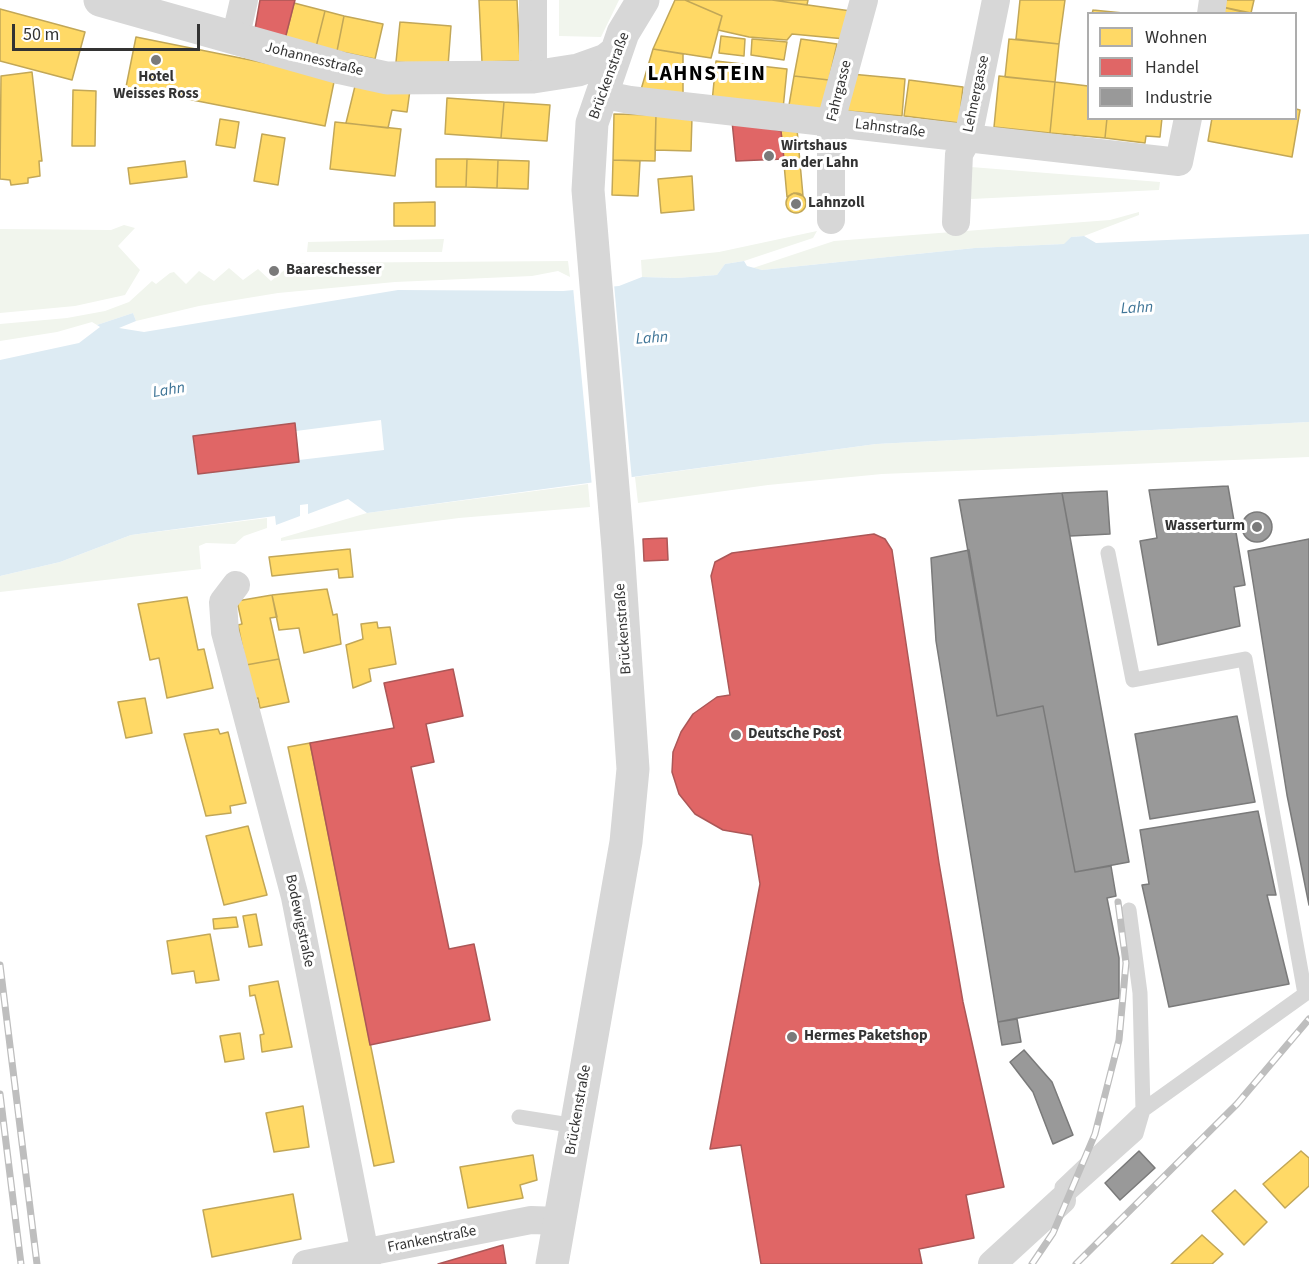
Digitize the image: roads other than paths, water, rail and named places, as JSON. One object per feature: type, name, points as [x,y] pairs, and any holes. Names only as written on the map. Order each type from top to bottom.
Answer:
[{"type":"street","name":"Johannesstraße","points":[[100,0],[235,39],[387,78],[533,77],[578,70],[606,60],[615,53]]},
{"type":"street","points":[[235,39],[244,0]]},
{"type":"street","points":[[533,0],[533,77]]},
{"type":"street","name":"Brückenstraße","points":[[552,1264],[626,842],[633,769],[618,548],[588,213],[592,123],[623,33],[643,0]]},
{"type":"street","name":"Fahrgasse","points":[[831,220],[831,121],[864,0]]},
{"type":"street","name":"Lehnergasse","points":[[956,222],[959,154],[968,138],[996,0]]},
{"type":"street","points":[[578,70],[594,78],[604,89]]},
{"type":"street","name":"Johannesstraße","points":[[533,77],[556,85],[568,94],[592,123]]},
{"type":"street","name":"Lahnstraße","points":[[604,89],[615,97],[630,100],[1179,162],[1188,120]]},
{"type":"street","name":"Bodewigstraße","points":[[236,585],[223,602],[225,632],[294,897],[366,1259]]},
{"type":"street","points":[[992,1264],[1062,1193]]},
{"type":"street","name":"Frankenstraße","points":[[306,1264],[366,1259],[531,1220],[559,1221]]},
{"type":"lane","points":[[1108,553],[1133,680],[1245,659],[1307,993],[1143,1110]]},
{"type":"lane","points":[[1062,1193],[1136,1134],[1143,1110],[1140,993],[1128,910]]},
{"type":"lane","points":[[519,1117],[576,1126]]},
{"type":"water","name":"Lahn","points":[[1309,234],[1309,422],[876,444],[367,513],[348,499],[308,514],[308,504],[300,505],[300,516],[276,525],[275,516],[131,535],[60,562],[0,576],[0,360],[79,343],[100,327],[97,325],[133,313],[136,321],[119,328],[144,332],[398,290],[563,291],[619,286],[642,277],[677,278],[717,275],[725,264],[744,261],[747,266],[762,270],[975,248],[1064,244],[1071,237],[1084,236],[1096,243]]},
{"type":"railway","points":[[1032,1264],[1053,1233],[1095,1134],[1119,1040],[1126,963],[1118,902]]},
{"type":"railway","points":[[0,965],[37,1264]]},
{"type":"railway","points":[[1076,1264],[1237,1104],[1309,1019]]},
{"type":"railway","points":[[0,1094],[21,1264]]},
{"type":"place","name":"Hotel Weisses Ross","points":[[156,60]]},
{"type":"place","name":"Wirtshaus an der Lahn","points":[[769,156]]},
{"type":"place","name":"Lahnzoll","points":[[796,204]]},
{"type":"place","name":"Baareschesser","points":[[274,271]]},
{"type":"place","name":"Wasserturm","points":[[1257,527]]},
{"type":"place","name":"Deutsche Post","points":[[736,735]]},
{"type":"place","name":"Hermes Paketshop","points":[[792,1037]]},
{"type":"district","name":"LAHNSTEIN","points":[[707,75]]}]
